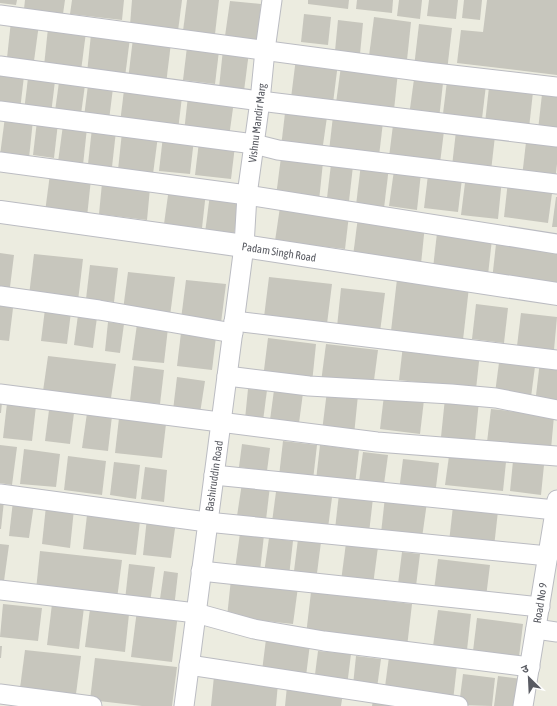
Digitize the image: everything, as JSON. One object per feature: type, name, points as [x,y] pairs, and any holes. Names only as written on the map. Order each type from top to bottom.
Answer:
[{"type":"street","name":"Vishnu Mandir Marg","points":[[244,246],[247,194],[272,0]]},
{"type":"street","points":[[0,15],[426,72],[557,87]]},
{"type":"street","points":[[0,66],[260,101],[557,137]]},
{"type":"street","points":[[0,111],[254,144],[278,150],[362,159],[557,184]]},
{"type":"street","points":[[0,162],[247,194],[557,244]]},
{"type":"street","name":"Padam Singh Road","points":[[0,212],[244,246],[557,294]]},
{"type":"street","name":"Bashiruddin Road","points":[[184,706],[244,246]]},
{"type":"street","points":[[0,296],[233,327],[557,360]]},
{"type":"street","points":[[227,376],[309,386],[496,398],[557,410]]},
{"type":"street","points":[[0,394],[378,442],[557,456]]},
{"type":"street","points":[[214,475],[556,505]]},
{"type":"street","points":[[0,494],[208,522],[548,556]]},
{"type":"street","name":"Road No 9","points":[[523,706],[556,505]]},
{"type":"street","points":[[201,571],[540,607]]},
{"type":"street","points":[[0,590],[196,613],[254,628],[324,641],[530,668]]},
{"type":"street","points":[[536,629],[557,632]]},
{"type":"street","points":[[189,665],[458,706]]},
{"type":"street","points":[[0,694],[92,706]]},
{"type":"building","points":[[0,0],[17,0],[16,5],[0,3]]},
{"type":"building","points":[[25,0],[65,0],[63,14],[24,9]]},
{"type":"building","points":[[72,0],[124,0],[122,20],[70,14]]},
{"type":"building","points":[[132,0],[182,0],[178,31],[130,25]]},
{"type":"building","points":[[187,0],[219,0],[215,34],[183,31]]},
{"type":"building","points":[[308,0],[349,0],[348,9],[308,4]]},
{"type":"building","points":[[357,0],[393,0],[392,13],[356,9]]},
{"type":"building","points":[[399,0],[422,0],[420,19],[397,16]]},
{"type":"building","points":[[429,0],[458,0],[456,19],[427,16]]},
{"type":"building","points":[[464,0],[482,0],[480,20],[462,18]]},
{"type":"building","points":[[487,0],[557,0],[557,75],[457,63],[461,30],[483,32]]},
{"type":"building","points":[[230,1],[261,4],[257,40],[225,36]]},
{"type":"building","points":[[304,14],[331,17],[328,45],[301,42]]},
{"type":"building","points":[[374,17],[411,22],[407,60],[369,56]]},
{"type":"building","points":[[338,20],[363,23],[360,54],[335,51]]},
{"type":"building","points":[[11,21],[39,24],[34,61],[7,58]]},
{"type":"building","points":[[419,24],[452,28],[447,71],[414,67]]},
{"type":"building","points":[[48,28],[86,32],[81,71],[44,66]]},
{"type":"building","points":[[91,34],[130,38],[125,77],[87,73]]},
{"type":"building","points":[[133,38],[171,43],[166,84],[128,80]]},
{"type":"building","points":[[187,47],[219,51],[215,84],[183,80]]},
{"type":"building","points":[[223,49],[249,52],[244,91],[219,88]]},
{"type":"building","points":[[296,58],[338,63],[333,103],[291,98]]},
{"type":"building","points":[[341,66],[398,72],[394,110],[336,103]]},
{"type":"building","points":[[0,73],[24,76],[20,110],[0,108]]},
{"type":"building","points":[[28,78],[55,81],[51,114],[24,111]]},
{"type":"building","points":[[414,79],[443,83],[439,119],[409,116]]},
{"type":"building","points":[[447,81],[486,85],[481,127],[442,122]]},
{"type":"building","points":[[59,82],[85,85],[81,114],[55,111]]},
{"type":"building","points":[[88,85],[113,88],[109,120],[84,117]]},
{"type":"building","points":[[489,87],[533,92],[529,128],[485,123]]},
{"type":"building","points":[[124,90],[182,97],[178,130],[120,123]]},
{"type":"building","points":[[542,94],[557,96],[557,132],[538,130]]},
{"type":"building","points":[[188,96],[234,101],[229,137],[184,132]]},
{"type":"building","points":[[285,113],[327,117],[322,152],[281,147]]},
{"type":"building","points":[[333,116],[383,122],[379,156],[329,151]]},
{"type":"building","points":[[5,117],[33,120],[29,158],[0,155]]},
{"type":"building","points":[[37,121],[58,123],[54,158],[33,155]]},
{"type":"building","points":[[63,125],[87,128],[83,165],[58,162]]},
{"type":"building","points":[[393,125],[444,131],[440,163],[389,157]]},
{"type":"building","points":[[92,128],[116,131],[112,167],[88,164]]},
{"type":"building","points":[[456,131],[495,136],[491,171],[452,166]]},
{"type":"building","points":[[122,132],[158,136],[153,174],[118,170]]},
{"type":"building","points":[[163,136],[194,139],[190,174],[159,171]]},
{"type":"building","points":[[199,142],[235,146],[231,179],[195,175]]},
{"type":"building","points":[[526,142],[557,146],[555,181],[522,177]]},
{"type":"building","points":[[281,157],[323,162],[319,201],[276,196]]},
{"type":"building","points":[[331,164],[353,166],[349,201],[327,198]]},
{"type":"building","points":[[361,164],[389,167],[384,208],[356,205]]},
{"type":"building","points":[[394,170],[421,173],[417,210],[389,206]]},
{"type":"building","points":[[50,174],[91,179],[87,217],[45,212]]},
{"type":"building","points":[[428,175],[462,179],[458,212],[424,208]]},
{"type":"building","points":[[466,175],[502,179],[498,219],[461,215]]},
{"type":"building","points":[[508,181],[553,186],[548,223],[504,217]]},
{"type":"building","points":[[102,183],[150,188],[147,220],[99,214]]},
{"type":"building","points":[[169,188],[206,192],[202,228],[164,224]]},
{"type":"building","points":[[210,194],[239,197],[234,236],[205,233]]},
{"type":"building","points":[[556,197],[557,227],[552,227]]},
{"type":"building","points":[[280,207],[349,215],[345,249],[275,241]]},
{"type":"building","points":[[358,217],[425,225],[421,264],[353,256]]},
{"type":"building","points":[[437,233],[492,239],[488,275],[433,268]]},
{"type":"building","points":[[496,244],[557,251],[557,288],[492,280]]},
{"type":"building","points":[[0,253],[14,255],[9,295],[0,294]]},
{"type":"building","points":[[34,254],[83,259],[78,301],[29,295]]},
{"type":"building","points":[[90,265],[118,268],[114,302],[86,299]]},
{"type":"building","points":[[128,272],[175,277],[170,316],[123,310]]},
{"type":"building","points":[[269,277],[332,284],[327,324],[264,317]]},
{"type":"building","points":[[397,279],[469,287],[463,340],[391,331]]},
{"type":"building","points":[[186,280],[226,284],[221,323],[181,319]]},
{"type":"building","points":[[341,288],[385,293],[380,332],[337,327]]},
{"type":"building","points":[[0,299],[14,300],[9,341],[0,340]]},
{"type":"building","points":[[476,304],[508,308],[504,343],[472,339]]},
{"type":"building","points":[[45,309],[71,312],[67,344],[41,341]]},
{"type":"building","points":[[521,313],[557,317],[554,350],[517,346]]},
{"type":"building","points":[[78,315],[97,317],[93,348],[74,345]]},
{"type":"building","points":[[108,322],[124,324],[120,353],[105,351]]},
{"type":"building","points":[[137,324],[168,328],[164,363],[132,360]]},
{"type":"building","points":[[181,333],[216,337],[212,370],[177,366]]},
{"type":"building","points":[[268,338],[316,344],[312,383],[263,378]]},
{"type":"building","points":[[326,344],[378,350],[373,388],[321,382]]},
{"type":"building","points":[[403,345],[480,353],[476,389],[399,380]]},
{"type":"building","points":[[500,355],[536,359],[531,397],[495,393]]},
{"type":"building","points":[[48,356],[116,364],[111,398],[43,391]]},
{"type":"building","points":[[540,361],[557,363],[557,406],[535,404]]},
{"type":"building","points":[[134,366],[164,370],[160,404],[130,401]]},
{"type":"building","points":[[177,377],[205,381],[200,413],[173,410]]},
{"type":"building","points":[[248,389],[267,390],[263,421],[245,419]]},
{"type":"building","points":[[274,390],[303,393],[299,423],[270,420]]},
{"type":"building","points":[[327,391],[358,395],[354,435],[322,431]]},
{"type":"building","points":[[384,395],[424,400],[420,434],[380,429]]},
{"type":"building","points":[[445,398],[479,401],[475,441],[441,437]]},
{"type":"building","points":[[0,402],[2,402],[1,413],[0,413]]},
{"type":"building","points":[[7,403],[36,406],[32,441],[3,438]]},
{"type":"building","points":[[491,409],[554,416],[551,449],[487,442]]},
{"type":"building","points":[[49,410],[74,413],[70,444],[45,441]]},
{"type":"building","points":[[87,413],[112,416],[108,451],[82,448]]},
{"type":"building","points":[[119,418],[166,424],[162,458],[115,453]]},
{"type":"building","points":[[283,441],[317,445],[313,480],[279,476]]},
{"type":"building","points":[[242,444],[270,448],[267,471],[239,467]]},
{"type":"building","points":[[0,445],[17,447],[12,485],[0,483]]},
{"type":"building","points":[[320,445],[359,450],[355,485],[316,480]]},
{"type":"building","points":[[24,449],[60,454],[56,487],[20,484]]},
{"type":"building","points":[[363,452],[388,455],[384,484],[359,481]]},
{"type":"building","points":[[68,456],[106,461],[102,495],[64,490]]},
{"type":"building","points":[[449,456],[506,462],[503,491],[445,485]]},
{"type":"building","points":[[403,459],[439,463],[435,495],[399,491]]},
{"type":"building","points":[[513,461],[544,465],[541,495],[510,491]]},
{"type":"building","points":[[114,462],[140,465],[136,499],[110,495]]},
{"type":"building","points":[[145,467],[167,470],[164,502],[141,499]]},
{"type":"building","points":[[242,483],[270,486],[266,520],[237,516]]},
{"type":"building","points":[[277,484],[333,490],[328,528],[272,522]]},
{"type":"building","points":[[339,494],[373,498],[369,533],[335,529]]},
{"type":"building","points":[[385,497],[427,502],[422,538],[381,533]]},
{"type":"building","points":[[0,501],[4,501],[1,529],[0,529]]},
{"type":"building","points":[[13,501],[34,504],[29,538],[9,536]]},
{"type":"building","points":[[46,506],[74,509],[70,548],[42,544]]},
{"type":"building","points":[[453,506],[498,511],[494,547],[449,542]]},
{"type":"building","points":[[87,515],[140,521],[136,555],[83,549]]},
{"type":"building","points":[[147,518],[176,521],[171,558],[143,555]]},
{"type":"building","points":[[240,533],[264,535],[260,571],[235,569]]},
{"type":"building","points":[[269,538],[293,541],[289,576],[264,573]]},
{"type":"building","points":[[298,539],[321,542],[316,581],[293,579]]},
{"type":"building","points":[[346,543],[378,547],[373,585],[341,581]]},
{"type":"building","points":[[0,544],[9,545],[4,581],[0,580]]},
{"type":"building","points":[[40,551],[122,560],[117,599],[36,590]]},
{"type":"building","points":[[402,552],[420,554],[416,586],[398,584]]},
{"type":"building","points":[[438,559],[490,565],[486,597],[434,590]]},
{"type":"building","points":[[129,564],[155,567],[150,603],[125,600]]},
{"type":"building","points":[[164,571],[178,573],[174,608],[159,606]]},
{"type":"building","points":[[231,579],[298,587],[293,624],[227,617]]},
{"type":"building","points":[[311,592],[412,604],[407,647],[306,635]]},
{"type":"building","points":[[3,604],[42,608],[38,641],[0,637]]},
{"type":"building","points":[[52,604],[84,607],[79,649],[47,645]]},
{"type":"building","points":[[90,609],[129,614],[125,652],[85,647]]},
{"type":"building","points":[[137,610],[178,614],[172,662],[131,657]]},
{"type":"building","points":[[438,610],[471,614],[467,650],[433,646]]},
{"type":"building","points":[[477,618],[523,624],[519,657],[473,651]]},
{"type":"building","points":[[266,639],[310,644],[306,676],[262,671]]},
{"type":"building","points":[[0,646],[2,646],[1,658],[0,658]]},
{"type":"building","points":[[25,650],[81,656],[76,694],[20,688]]},
{"type":"building","points":[[318,651],[351,654],[347,686],[314,682]]},
{"type":"building","points":[[356,656],[381,659],[377,688],[353,685]]},
{"type":"building","points":[[389,657],[457,665],[453,701],[384,694]]},
{"type":"building","points":[[95,658],[177,667],[172,706],[142,706],[90,700]]},
{"type":"building","points":[[463,674],[495,678],[492,706],[459,705]]},
{"type":"building","points":[[214,676],[278,683],[276,706],[211,706]]},
{"type":"building","points":[[498,676],[522,679],[518,706],[494,706]]},
{"type":"building","points":[[287,686],[343,693],[341,706],[285,706]]},
{"type":"building","points":[[373,700],[419,706],[372,706]]}]
